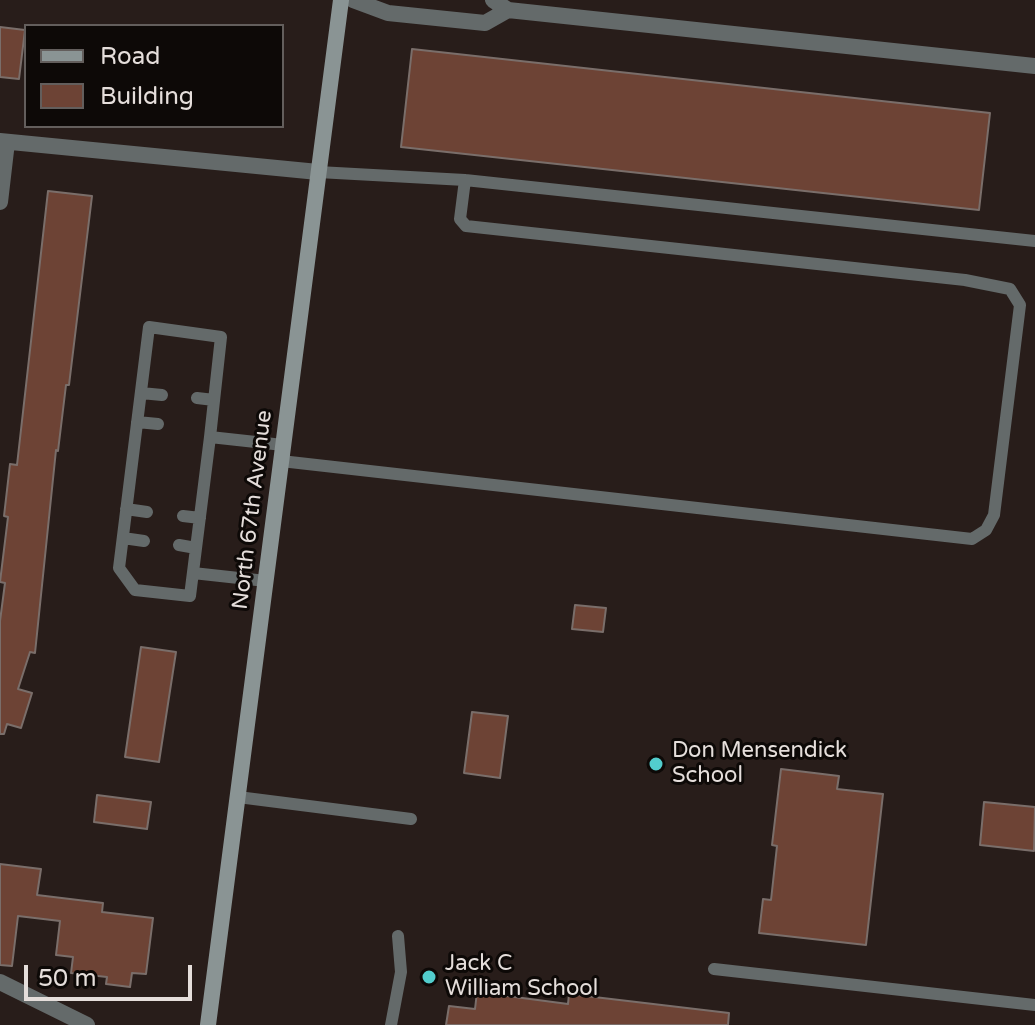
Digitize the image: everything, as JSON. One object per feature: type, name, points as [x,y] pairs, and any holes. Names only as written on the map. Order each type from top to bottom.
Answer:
[{"type":"main road","name":"North 67th Avenue","points":[[208,1025],[341,0]]},
{"type":"street","points":[[353,0],[388,13],[485,23],[508,10]]},
{"type":"street","points":[[493,0],[508,10],[1035,66]]},
{"type":"street","points":[[0,202],[4,142],[318,172]]},
{"type":"street","points":[[0,982],[87,1025]]},
{"type":"lane","points":[[318,172],[465,180],[1035,241]]},
{"type":"lane","points":[[194,428],[282,453],[972,539],[986,530],[994,515],[1020,305],[1010,289],[965,280],[466,226],[460,219],[465,180]]},
{"type":"lane","points":[[149,327],[221,337],[214,400],[190,596],[135,590],[119,568],[149,327]]},
{"type":"lane","points":[[141,393],[162,395]]},
{"type":"lane","points":[[197,398],[214,400]]},
{"type":"lane","points":[[137,422],[158,424]]},
{"type":"lane","points":[[126,509],[147,512]]},
{"type":"lane","points":[[183,516],[200,518]]},
{"type":"lane","points":[[123,538],[144,541]]},
{"type":"lane","points":[[179,545],[196,548]]},
{"type":"lane","points":[[193,573],[266,581]]},
{"type":"lane","points":[[238,797],[411,819]]},
{"type":"lane","points":[[391,1025],[401,972],[398,936]]},
{"type":"lane","points":[[714,969],[1035,1005]]},
{"type":"building","points":[[0,27],[24,30],[19,79],[0,77]]},
{"type":"building","points":[[412,49],[990,113],[979,210],[401,147]]},
{"type":"building","points":[[48,191],[92,196],[69,385],[66,385],[56,450],[35,653],[30,652],[18,689],[32,693],[21,728],[7,724],[4,734],[0,734],[0,621],[5,583],[0,582],[8,517],[4,516],[10,464],[17,465]]},
{"type":"building","points":[[575,605],[606,608],[603,632],[572,629]]},
{"type":"building","points":[[141,647],[176,652],[159,762],[125,757]]},
{"type":"building","points":[[472,712],[508,716],[500,778],[464,773]]},
{"type":"building","points":[[781,769],[839,776],[837,789],[883,794],[866,945],[759,933],[763,899],[771,900],[777,846],[772,845]]},
{"type":"building","points":[[97,795],[151,802],[147,829],[94,822]]},
{"type":"building","points":[[984,802],[1035,807],[1034,851],[980,845]]},
{"type":"building","points":[[0,864],[41,869],[37,895],[103,903],[102,912],[153,918],[146,974],[132,973],[130,987],[106,984],[107,977],[71,973],[73,957],[56,955],[60,921],[18,916],[12,966],[0,965]]},
{"type":"building","points":[[477,992],[568,1004],[569,994],[729,1013],[728,1025],[446,1025],[449,1006],[475,1009]]},
{"type":"place","name":"Don Mensendick School","points":[[656,764]]},
{"type":"place","name":"Jack C William School","points":[[429,977]]}]
